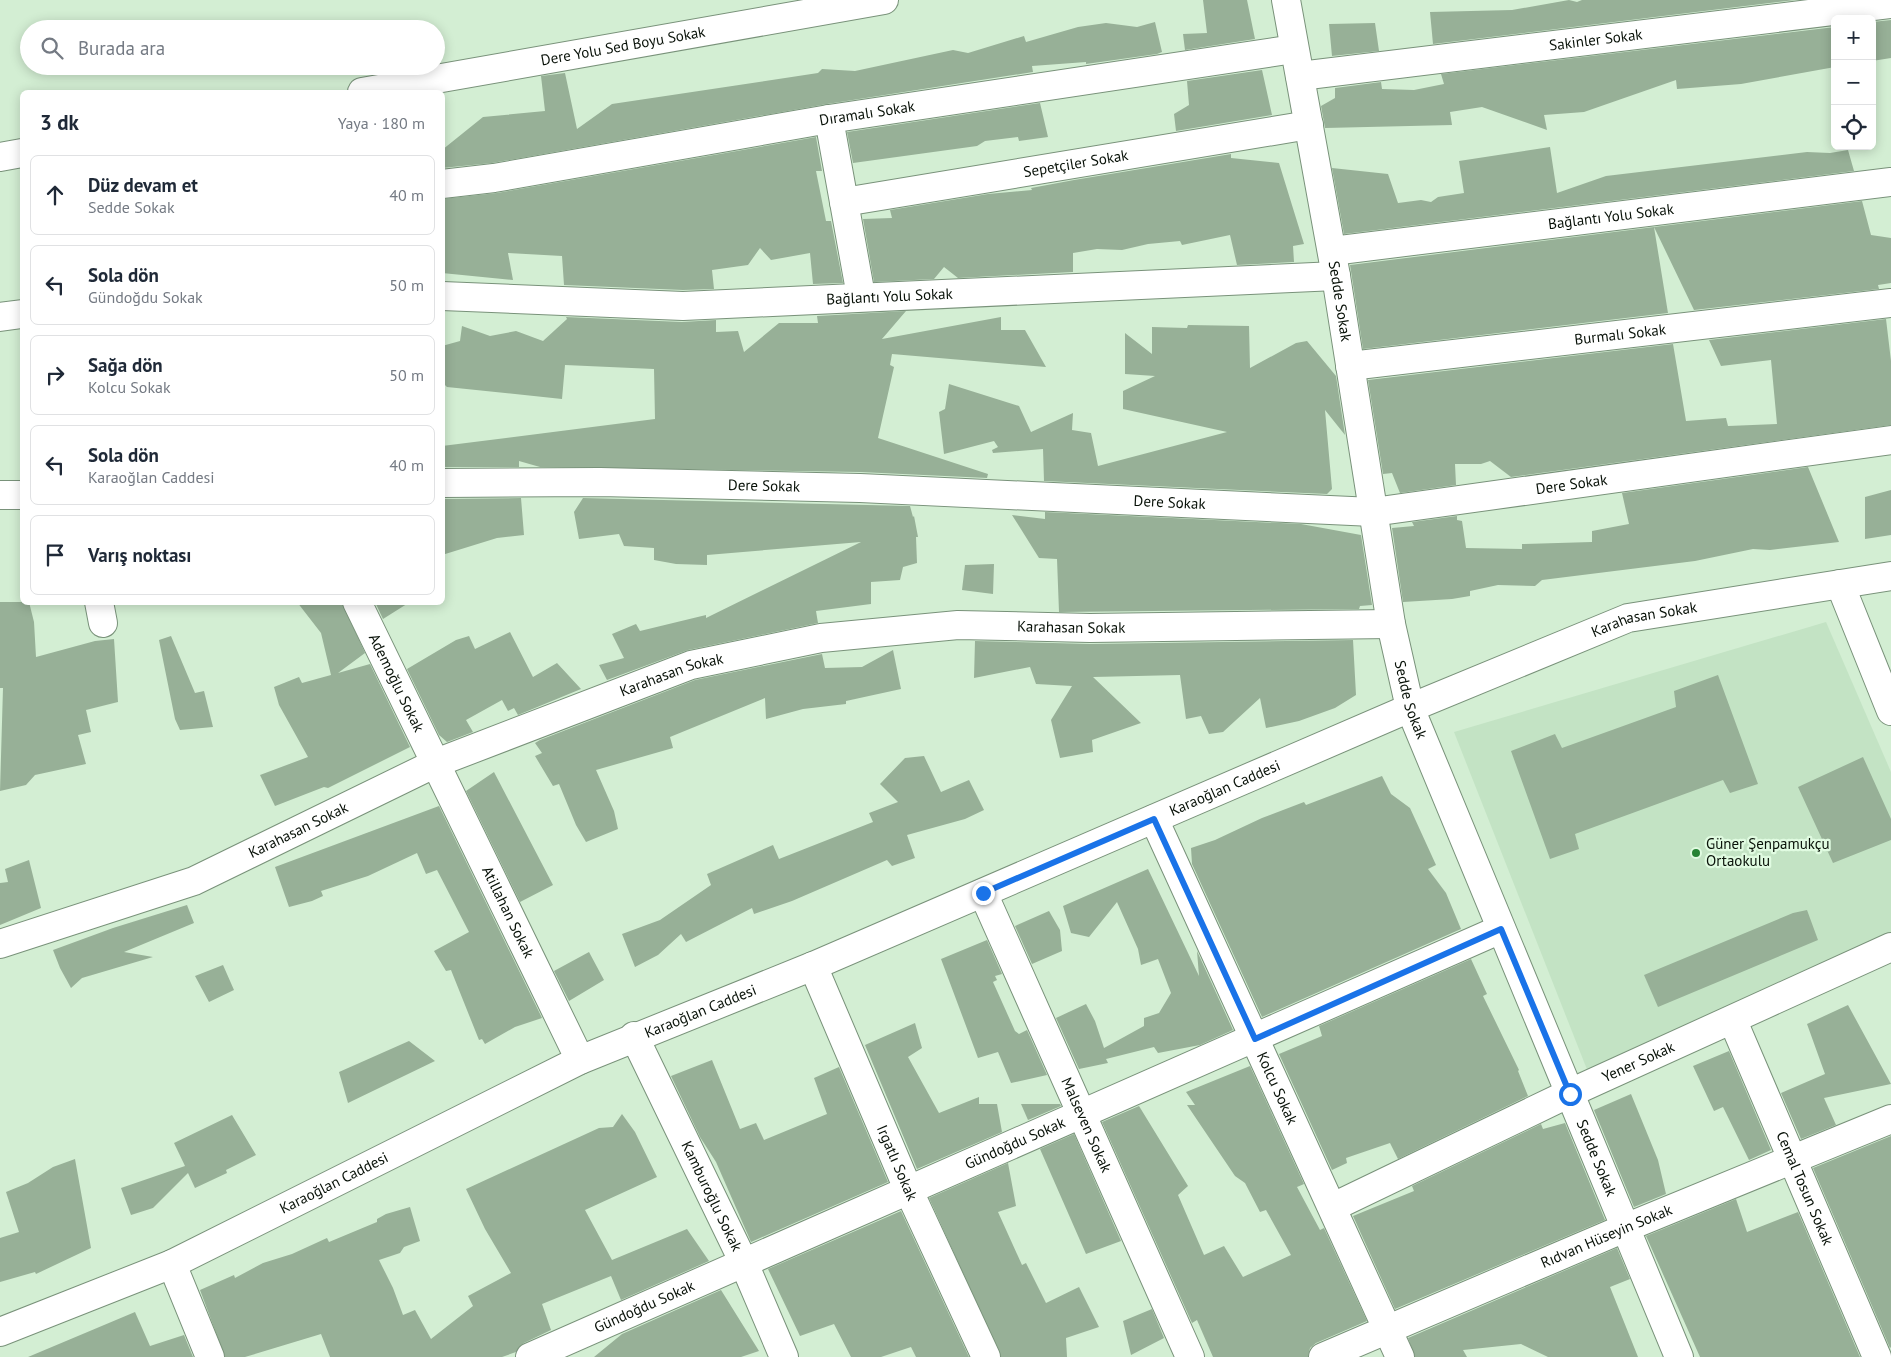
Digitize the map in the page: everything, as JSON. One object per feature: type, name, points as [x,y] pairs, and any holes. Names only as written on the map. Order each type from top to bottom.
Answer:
[{"type":"street","name":"Dere Yolu Sed Boyu Sokak","points":[[373,90],[884,0]]},
{"type":"street","name":"Sedde Sokak","points":[[1286,0],[1334,264],[1392,624],[1410,708],[1679,1357]]},
{"type":"street","name":"Sakinler Sokak","points":[[1300,76],[1891,4]]},
{"type":"street","name":"Dıramalı Sokak","points":[[445,184],[494,178],[829,119],[1294,49]]},
{"type":"street","points":[[829,119],[861,296]]},
{"type":"street","name":"Sepetçiler Sokak","points":[[844,202],[1309,125]]},
{"type":"street","points":[[0,157],[20,153]]},
{"type":"street","name":"Bağlantı Yolu Sokak","points":[[445,296],[683,306],[1334,264],[1891,182]]},
{"type":"street","name":"Burmalı Sokak","points":[[1350,366],[1891,303]]},
{"type":"street","points":[[0,317],[20,314]]},
{"type":"street","name":"Dere Sokak","points":[[445,483],[600,482],[860,488],[1373,512],[1891,440]]},
{"type":"street","points":[[0,495],[20,495]]},
{"type":"street","name":"Karahasan Sokak","points":[[1410,708],[1628,618],[1891,576]]},
{"type":"street","points":[[1840,584],[1891,711]]},
{"type":"street","name":"Ademoğlu Sokak","points":[[358,605],[436,764]]},
{"type":"street","name":"Karahasan Sokak","points":[[0,944],[194,881],[436,764],[691,665],[821,638],[958,624],[1090,628],[1392,624]]},
{"type":"street","name":"Karaoğlan Caddesi","points":[[0,1332],[172,1264],[580,1060],[634,1036],[813,966],[1410,708]]},
{"type":"street","name":"Atillahan Sokak","points":[[436,764],[580,1060]]},
{"type":"street","name":"Kolcu Sokak","points":[[1154,819],[1400,1357]]},
{"type":"street","name":"Malseven Sokak","points":[[983,893],[1190,1357]]},
{"type":"street","name":"Gündoğdu Sokak","points":[[530,1357],[743,1261],[1083,1115],[1501,929]]},
{"type":"street","name":"Yener Sokak","points":[[1333,1207],[1570,1094],[1891,947]]},
{"type":"street","name":"Irgatlı Sokak","points":[[813,966],[908,1189],[986,1357]]},
{"type":"street","name":"Cemal Tosun Sokak","points":[[1733,1021],[1877,1357]]},
{"type":"street","name":"Kamburoğlu Sokak","points":[[634,1036],[743,1261],[784,1357]]},
{"type":"street","name":"Rıdvan Hüseyin Sokak","points":[[1323,1357],[1625,1228],[1891,1119]]},
{"type":"street","points":[[172,1264],[210,1357]]},
{"type":"shaded area","name":"Güner Şenpamukçu Ortaokulu","points":[[1826,622],[1891,772],[1891,933],[1588,1072],[1454,732]]},
{"type":"building","points":[[1203,0],[1247,0],[1255,39],[1185,50],[1183,34],[1207,33]]},
{"type":"building","points":[[1569,0],[1577,2],[1582,0],[1795,0],[1433,44],[1430,12],[1512,10]]},
{"type":"building","points":[[1891,20],[1891,58],[1876,60],[1876,22]]},
{"type":"building","points":[[1155,22],[1162,52],[1086,64],[1086,62],[1032,66],[1033,72],[827,104],[492,163],[445,168],[445,148],[483,117],[545,111],[541,76],[565,73],[577,129],[612,104],[818,73],[822,69],[855,71],[953,50],[968,53],[1024,36],[1026,42],[1078,27],[1106,23],[1137,27]]},
{"type":"building","points":[[1375,23],[1379,51],[1332,56],[1329,24]]},
{"type":"building","points":[[1831,27],[1831,68],[1741,84],[1677,89],[1676,80],[1584,112],[1544,115],[1547,130],[1482,107],[1450,112],[1452,125],[1325,128],[1321,106],[1335,98],[1335,88],[1381,82],[1382,89],[1414,90],[1444,84],[1441,74]]},
{"type":"building","points":[[1262,70],[1272,115],[1176,131],[1174,114],[1189,105],[1187,81]]},
{"type":"building","points":[[1040,103],[1048,137],[1019,141],[1018,137],[985,141],[977,146],[853,163],[847,132]]},
{"type":"building","points":[[816,137],[822,171],[816,171],[826,221],[831,221],[843,283],[813,284],[810,253],[771,260],[760,248],[748,265],[712,270],[714,289],[683,290],[564,285],[562,256],[508,253],[513,280],[445,273],[445,199],[497,193]]},
{"type":"building","points":[[1550,147],[1557,193],[1606,176],[1807,152],[1830,153],[1848,150],[1854,171],[1344,234],[1332,168],[1388,174],[1398,203],[1421,200],[1431,202],[1438,197],[1464,193],[1459,161]]},
{"type":"building","points":[[1231,154],[1231,158],[1279,163],[1304,244],[1293,246],[1294,262],[1237,265],[1230,235],[1182,245],[1180,241],[1148,244],[1122,250],[1097,249],[1073,253],[1073,272],[958,278],[944,267],[934,279],[874,282],[863,219],[892,218],[890,210],[988,194],[1032,190],[1031,188],[1074,180]]},
{"type":"building","points":[[1862,201],[1871,235],[1891,238],[1891,283],[1878,285],[1879,289],[1694,310],[1654,227]]},
{"type":"building","points":[[1654,227],[1668,313],[1363,349],[1350,265]]},
{"type":"building","points":[[906,311],[882,339],[1001,317],[1001,330],[1025,330],[1046,367],[892,354],[890,365],[894,367],[878,438],[988,474],[987,478],[860,472],[540,467],[519,461],[519,467],[445,467],[445,446],[655,419],[654,369],[565,365],[562,399],[447,387],[445,385],[445,345],[460,341],[462,326],[490,336],[516,331],[543,341],[567,319],[566,317],[682,322],[716,320],[716,332],[738,331],[744,352],[779,323],[818,323],[817,316]]},
{"type":"building","points":[[1886,319],[1891,361],[1891,425],[1511,477],[1490,461],[1481,464],[1455,464],[1456,485],[1400,493],[1392,473],[1383,474],[1368,380],[1673,344],[1686,421],[1726,418],[1728,426],[1777,424],[1771,360],[1721,366],[1709,340]]},
{"type":"building","points":[[1188,325],[1249,326],[1250,368],[1296,343],[1307,341],[1336,376],[1345,435],[1325,410],[1332,489],[1327,494],[1044,481],[1043,449],[993,453],[992,450],[998,447],[994,441],[944,454],[939,412],[945,409],[949,384],[1019,406],[1031,432],[1073,413],[1072,430],[1091,433],[1098,466],[1227,432],[1123,409],[1123,391],[1155,376],[1125,374],[1125,333],[1152,354],[1152,327],[1187,328]]},
{"type":"building","points":[[1808,467],[1839,542],[1770,550],[1753,549],[1695,561],[1542,580],[1535,586],[1498,585],[1470,591],[1470,596],[1452,599],[1403,602],[1392,528],[1414,526],[1412,522],[1457,516],[1457,520],[1462,521],[1466,548],[1522,549],[1522,544],[1592,542],[1592,531],[1629,524],[1622,493]]},
{"type":"building","points":[[1891,490],[1891,535],[1865,539],[1865,497]]},
{"type":"building","points":[[521,498],[524,535],[497,538],[445,554],[445,499]]},
{"type":"building","points":[[583,498],[910,506],[918,537],[916,537],[917,563],[903,567],[900,580],[871,582],[871,604],[816,611],[818,623],[688,650],[607,680],[599,665],[624,658],[612,634],[636,624],[640,631],[706,615],[706,618],[861,542],[707,555],[707,565],[676,564],[654,560],[654,548],[624,546],[619,534],[579,539],[574,512]]},
{"type":"building","points":[[1045,512],[1301,524],[1361,535],[1372,605],[1360,606],[1359,609],[1059,612],[1057,559],[1039,558],[1012,515],[1045,519]]},
{"type":"building","points":[[994,564],[993,594],[962,590],[965,565]]},
{"type":"building","points":[[0,602],[20,602],[20,605],[30,605],[34,622],[36,657],[95,641],[114,639],[118,702],[86,710],[91,732],[78,735],[86,764],[35,775],[26,785],[0,791],[3,688],[0,688]]},
{"type":"building","points":[[299,605],[343,605],[365,653],[338,673],[370,664],[410,747],[328,788],[324,787],[275,806],[260,775],[308,757],[279,705],[274,687],[299,677],[302,683],[331,675],[321,633]]},
{"type":"building","points":[[376,605],[405,605],[383,619]]},
{"type":"building","points":[[510,632],[533,677],[557,663],[581,689],[518,715],[514,708],[508,711],[502,700],[466,720],[473,732],[447,742],[439,735],[407,669],[456,640],[469,636],[475,649]]},
{"type":"building","points":[[171,636],[195,693],[204,691],[213,727],[180,730],[175,719],[159,640]]},
{"type":"building","points":[[1353,640],[1356,695],[1335,708],[1299,721],[1266,728],[1260,698],[1223,732],[1209,734],[1201,716],[1186,719],[1180,675],[1093,677],[1141,723],[1092,740],[1093,752],[1060,758],[1051,720],[1072,686],[1036,684],[1030,667],[974,678],[975,641],[1090,644]]},
{"type":"building","points":[[893,650],[901,689],[846,701],[846,704],[803,709],[766,719],[765,698],[670,737],[673,748],[596,770],[614,811],[618,829],[586,842],[576,825],[559,784],[553,786],[535,756],[542,753],[535,743],[540,740],[695,680],[822,654],[825,668],[862,667]]},
{"type":"building","points":[[1718,675],[1758,784],[1730,793],[1723,780],[1575,834],[1579,849],[1550,859],[1511,751],[1555,734],[1562,748],[1676,707],[1674,691]]},
{"type":"building","points":[[924,756],[941,792],[969,780],[984,810],[965,819],[907,835],[915,858],[892,866],[887,860],[792,901],[754,914],[752,908],[686,942],[681,934],[658,955],[635,967],[622,934],[660,920],[711,885],[707,874],[773,845],[779,859],[873,822],[869,813],[898,802],[880,784],[905,758]]},
{"type":"building","points":[[1863,757],[1891,819],[1891,840],[1833,863],[1798,787]]},
{"type":"building","points":[[494,772],[553,885],[520,902],[466,791]]},
{"type":"building","points":[[1382,776],[1391,794],[1410,808],[1436,865],[1428,869],[1446,893],[1461,929],[1262,1017],[1192,864],[1191,848],[1215,840],[1262,818],[1304,802],[1306,805]]},
{"type":"building","points":[[439,806],[542,1018],[515,1027],[485,1044],[482,1039],[479,1040],[451,970],[446,971],[434,951],[469,932],[437,870],[426,874],[417,853],[368,876],[321,891],[323,896],[312,901],[289,907],[275,867]]},
{"type":"building","points":[[29,860],[41,908],[0,925],[0,883],[8,882],[5,869]]},
{"type":"building","points":[[1148,869],[1199,976],[1197,951],[1233,1030],[1200,1045],[1158,1053],[1154,1047],[1106,1059],[1108,1063],[1079,1069],[1056,1018],[1086,1004],[1095,1021],[1104,1048],[1144,1026],[1144,1018],[1159,1013],[1171,993],[1158,959],[1141,965],[1138,949],[1117,902],[1089,937],[1071,933],[1063,906]]},
{"type":"building","points":[[187,905],[194,923],[124,952],[153,957],[82,978],[71,988],[53,950],[113,928]]},
{"type":"building","points":[[1807,910],[1818,940],[1658,1007],[1644,975],[1793,913]]},
{"type":"building","points":[[1049,911],[1060,930],[1062,951],[1032,964],[1015,926]]},
{"type":"building","points":[[987,940],[1002,974],[995,976],[997,980],[993,982],[1015,1031],[1019,1034],[1027,1030],[1047,1075],[1011,1083],[998,1052],[978,1058],[941,959]]},
{"type":"building","points":[[589,952],[604,980],[569,1001],[554,971]]},
{"type":"building","points":[[1471,959],[1487,994],[1483,996],[1519,1070],[1528,1096],[1398,1159],[1390,1143],[1346,1158],[1347,1163],[1332,1170],[1279,1054],[1322,1036],[1319,1026]]},
{"type":"building","points":[[223,965],[234,990],[209,1002],[195,976]]},
{"type":"building","points":[[1848,1005],[1891,1084],[1824,1098],[1836,1125],[1801,1139],[1781,1093],[1825,1074],[1807,1024]]},
{"type":"building","points":[[915,1023],[922,1048],[908,1057],[939,1113],[979,1097],[979,1104],[997,1104],[1002,1132],[917,1169],[865,1045]]},
{"type":"building","points":[[409,1041],[435,1061],[348,1103],[339,1072]]},
{"type":"building","points":[[1729,1051],[1771,1150],[1749,1160],[1723,1107],[1714,1111],[1693,1066]]},
{"type":"building","points":[[712,1060],[740,1129],[756,1123],[764,1140],[827,1114],[814,1078],[839,1067],[888,1182],[751,1242],[716,1162],[700,1137],[671,1076]]},
{"type":"building","points":[[1250,1066],[1304,1184],[1297,1187],[1320,1230],[1324,1228],[1367,1321],[1316,1343],[1310,1348],[1308,1357],[1213,1357],[1197,1320],[1192,1323],[1102,1122],[1139,1106],[1188,1186],[1178,1195],[1204,1255],[1224,1246],[1243,1277],[1291,1255],[1266,1210],[1260,1212],[1245,1183],[1235,1176],[1187,1105],[1195,1105],[1186,1092]]},
{"type":"building","points":[[1631,1094],[1658,1160],[1666,1194],[1634,1207],[1594,1110]]},
{"type":"building","points":[[1021,1104],[1060,1104],[1061,1106],[1028,1120]]},
{"type":"building","points":[[622,1114],[635,1132],[657,1177],[585,1210],[612,1260],[687,1229],[709,1261],[621,1300],[611,1276],[542,1304],[551,1330],[524,1343],[516,1352],[502,1357],[330,1357],[321,1334],[245,1357],[225,1357],[200,1290],[234,1275],[235,1278],[263,1263],[292,1254],[327,1238],[329,1242],[377,1222],[377,1219],[386,1214],[410,1207],[420,1241],[404,1247],[400,1253],[379,1260],[393,1288],[403,1315],[415,1310],[431,1339],[473,1306],[468,1296],[511,1273],[485,1229],[466,1189],[599,1128],[613,1127]]},
{"type":"building","points":[[232,1115],[256,1155],[226,1170],[227,1173],[195,1188],[188,1173],[153,1208],[131,1215],[121,1188],[185,1166],[174,1143]]},
{"type":"building","points":[[1565,1123],[1605,1220],[1395,1309],[1353,1216],[1414,1191],[1412,1186],[1541,1124],[1543,1129]]},
{"type":"building","points":[[1074,1134],[1121,1241],[1086,1254],[1040,1149]]},
{"type":"building","points":[[1891,1136],[1891,1347],[1890,1348],[1813,1168]]},
{"type":"building","points":[[75,1159],[91,1248],[36,1274],[35,1272],[0,1282],[0,1238],[19,1232],[6,1192],[28,1183],[53,1167]]},
{"type":"building","points":[[1008,1163],[1016,1206],[998,1212],[1022,1265],[1026,1263],[1046,1303],[1079,1287],[1099,1327],[1066,1338],[1067,1357],[1001,1357],[929,1198]]},
{"type":"building","points":[[1736,1199],[1747,1232],[1798,1212],[1860,1357],[1700,1357],[1646,1236]]},
{"type":"building","points":[[901,1211],[969,1357],[916,1357],[911,1347],[881,1357],[851,1357],[834,1324],[800,1336],[768,1269]]},
{"type":"building","points":[[1617,1248],[1630,1279],[1610,1287],[1638,1357],[1548,1357],[1521,1344],[1463,1350],[1467,1357],[1415,1357],[1408,1338]]},
{"type":"building","points":[[721,1290],[759,1351],[741,1357],[594,1357],[622,1334]]},
{"type":"building","points":[[1152,1309],[1164,1338],[1131,1355],[1123,1321]]},
{"type":"building","points":[[135,1312],[150,1346],[184,1335],[193,1357],[28,1357]]},
{"type":"place","name":"Güner Şenpamukçu Ortaokulu","points":[[1696,853]]},
{"type":"route","points":[[983,893],[1154,819],[1255,1039],[1501,929],[1570,1094]]}]
